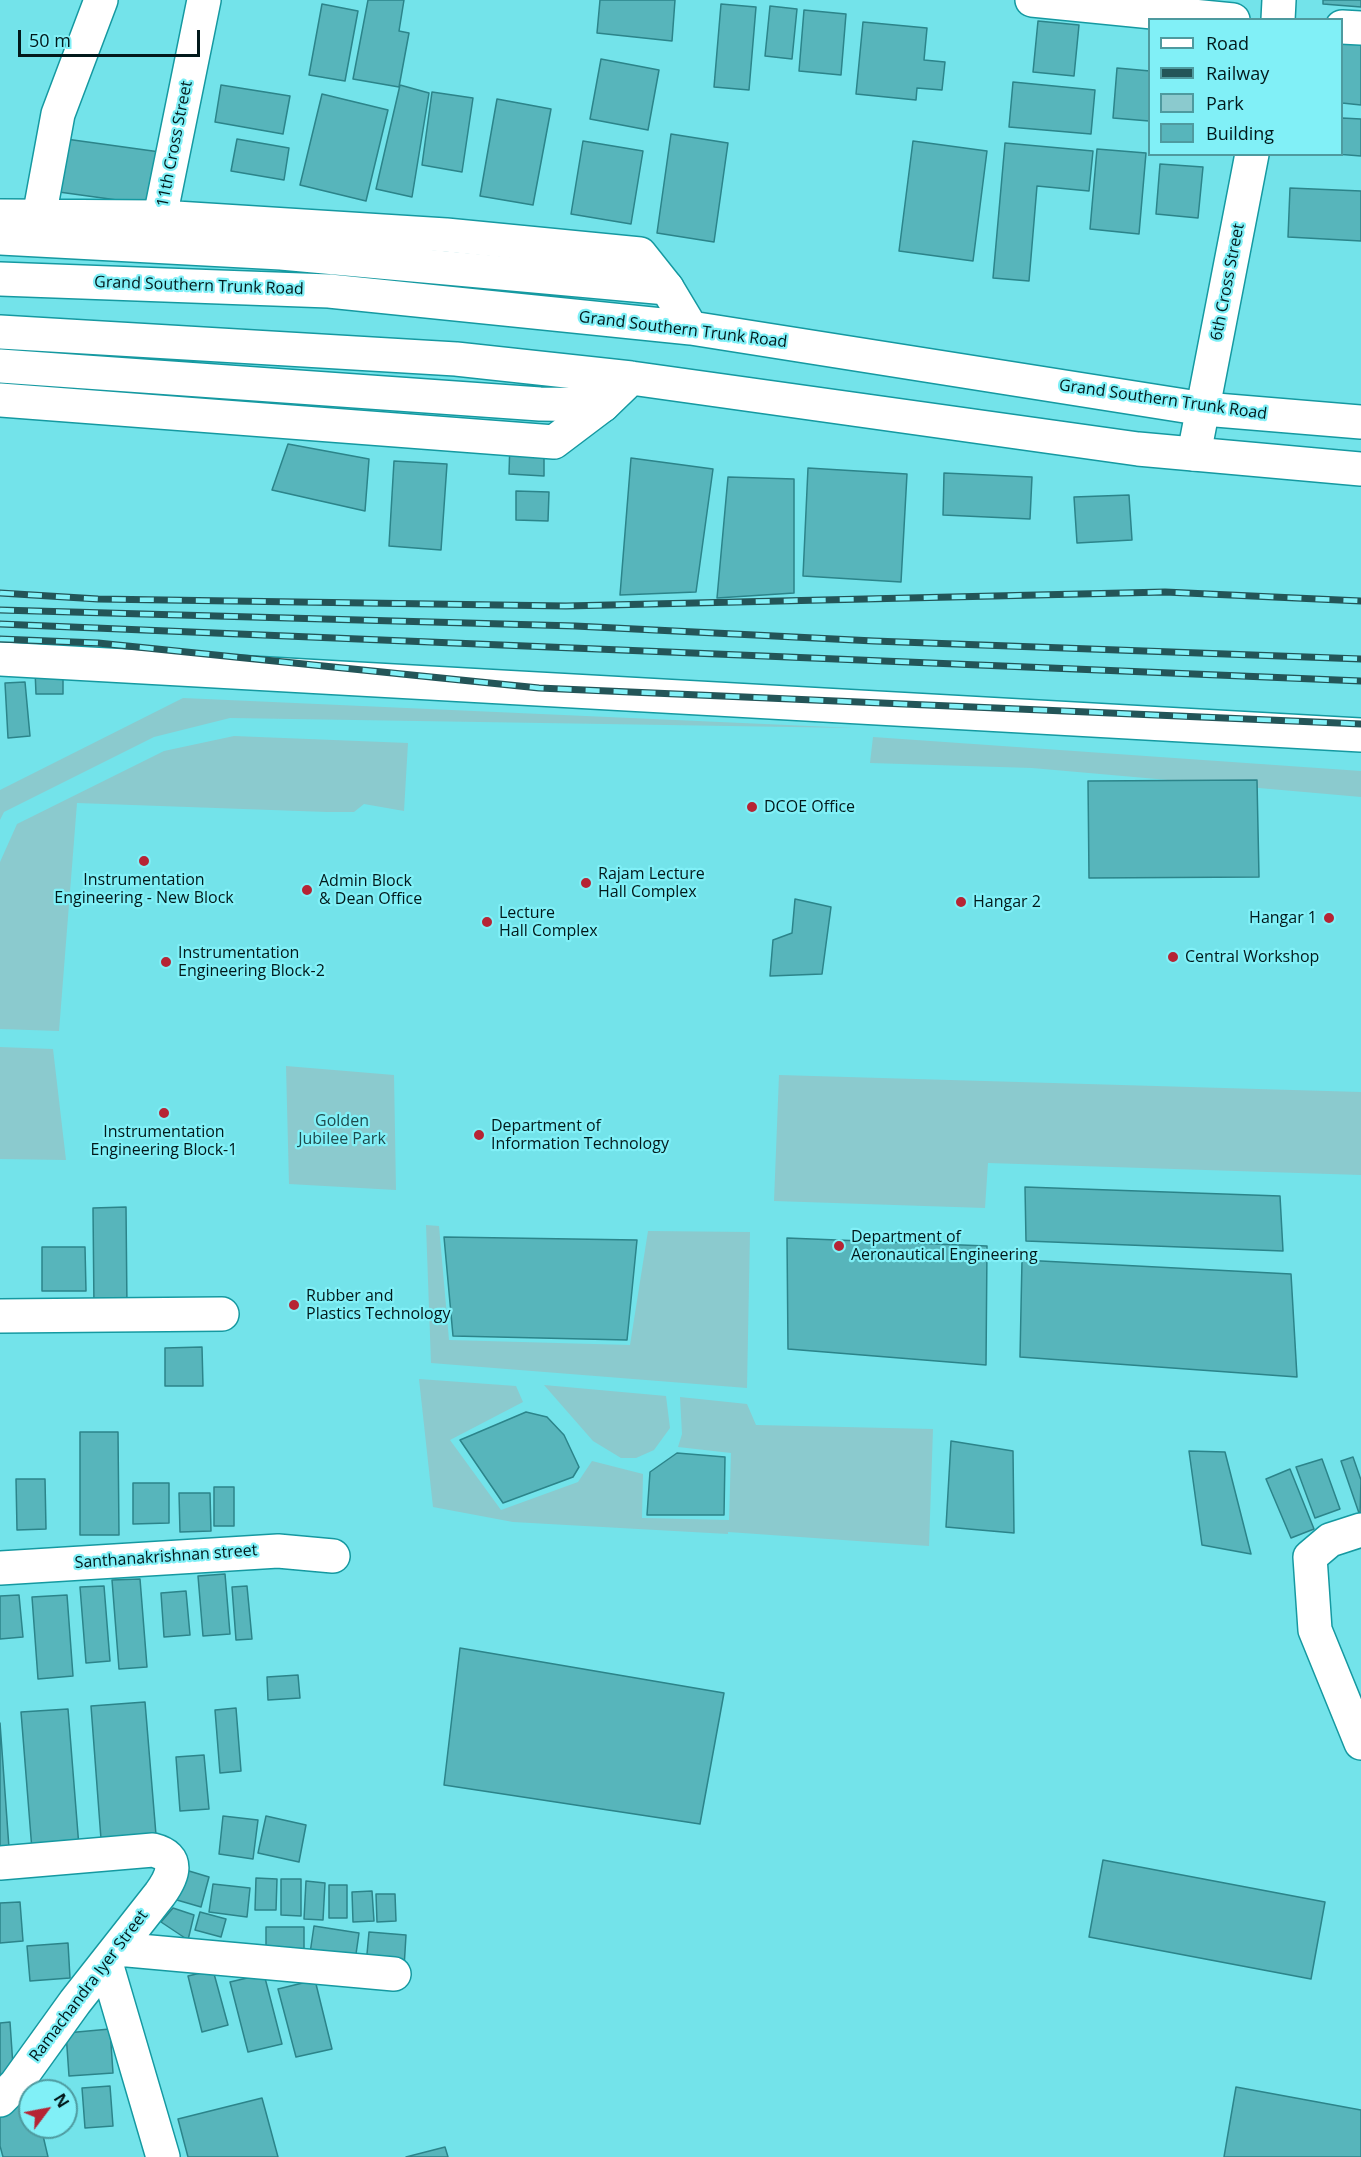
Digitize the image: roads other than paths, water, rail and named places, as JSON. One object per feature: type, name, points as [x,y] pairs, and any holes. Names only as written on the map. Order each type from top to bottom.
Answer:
[{"type":"street","points":[[39,217],[58,114],[101,0]]},
{"type":"street","name":"11th Cross Street","points":[[160,217],[204,0]]},
{"type":"street","points":[[1032,0],[1213,18]]},
{"type":"street","points":[[1278,18],[1279,0]]},
{"type":"street","points":[[1343,27],[1361,28]]},
{"type":"street","name":"6th Cross Street","points":[[1194,454],[1252,156]]},
{"type":"street","points":[[0,216],[160,217],[446,235],[640,254],[667,288],[692,328]]},
{"type":"street","points":[[0,238],[281,253],[667,288]]},
{"type":"street","name":"Grand Southern Trunk Road","points":[[0,279],[329,291],[692,328],[1204,409],[1361,422]]},
{"type":"street","points":[[0,333],[456,359],[631,378],[1138,449],[1361,469]]},
{"type":"street","points":[[0,366],[540,404],[603,405]]},
{"type":"street","points":[[0,400],[554,442],[603,405],[631,378]]},
{"type":"street","points":[[0,659],[1361,735]]},
{"type":"street","points":[[0,1316],[222,1314]]},
{"type":"street","points":[[1357,1722],[1315,1630],[1310,1557],[1330,1540],[1361,1530]]},
{"type":"street","name":"Santhanakrishnan street","points":[[0,1568],[278,1551],[333,1556]]},
{"type":"street","name":"Ramachandra Iyer Street","points":[[0,1863],[153,1850],[162,1852],[173,1869],[164,1888],[16,2084],[0,2100]]},
{"type":"street","points":[[164,2157],[112,1956],[394,1974]]},
{"type":"railway","points":[[0,593],[98,599],[566,606],[1165,592],[1361,601]]},
{"type":"railway","points":[[0,610],[575,626],[874,641],[1361,659]]},
{"type":"railway","points":[[0,624],[1361,681]]},
{"type":"railway","points":[[0,639],[98,643],[539,688],[1361,724]]},
{"type":"place","name":"DCOE Office","points":[[752,807]]},
{"type":"place","name":"Instrumentation Engineering - New Block","points":[[144,861]]},
{"type":"place","name":"Rajam Lecture Hall Complex","points":[[586,883]]},
{"type":"place","name":"Admin Block & Dean Office","points":[[307,890]]},
{"type":"place","name":"Hangar 2","points":[[961,902]]},
{"type":"place","name":"Hangar 1","points":[[1329,918]]},
{"type":"place","name":"Lecture Hall Complex","points":[[487,922]]},
{"type":"place","name":"Central Workshop","points":[[1173,957]]},
{"type":"place","name":"Instrumentation Engineering Block-2","points":[[166,962]]},
{"type":"place","name":"Instrumentation Engineering Block-1","points":[[164,1113]]},
{"type":"place","name":"Department of Information Technology","points":[[479,1135]]},
{"type":"place","name":"Department of Aeronautical Engineering","points":[[839,1246]]},
{"type":"place","name":"Rubber and Plastics Technology","points":[[294,1305]]},
{"type":"park label","name":"Golden Jubilee Park","points":[[342,1130]]}]
